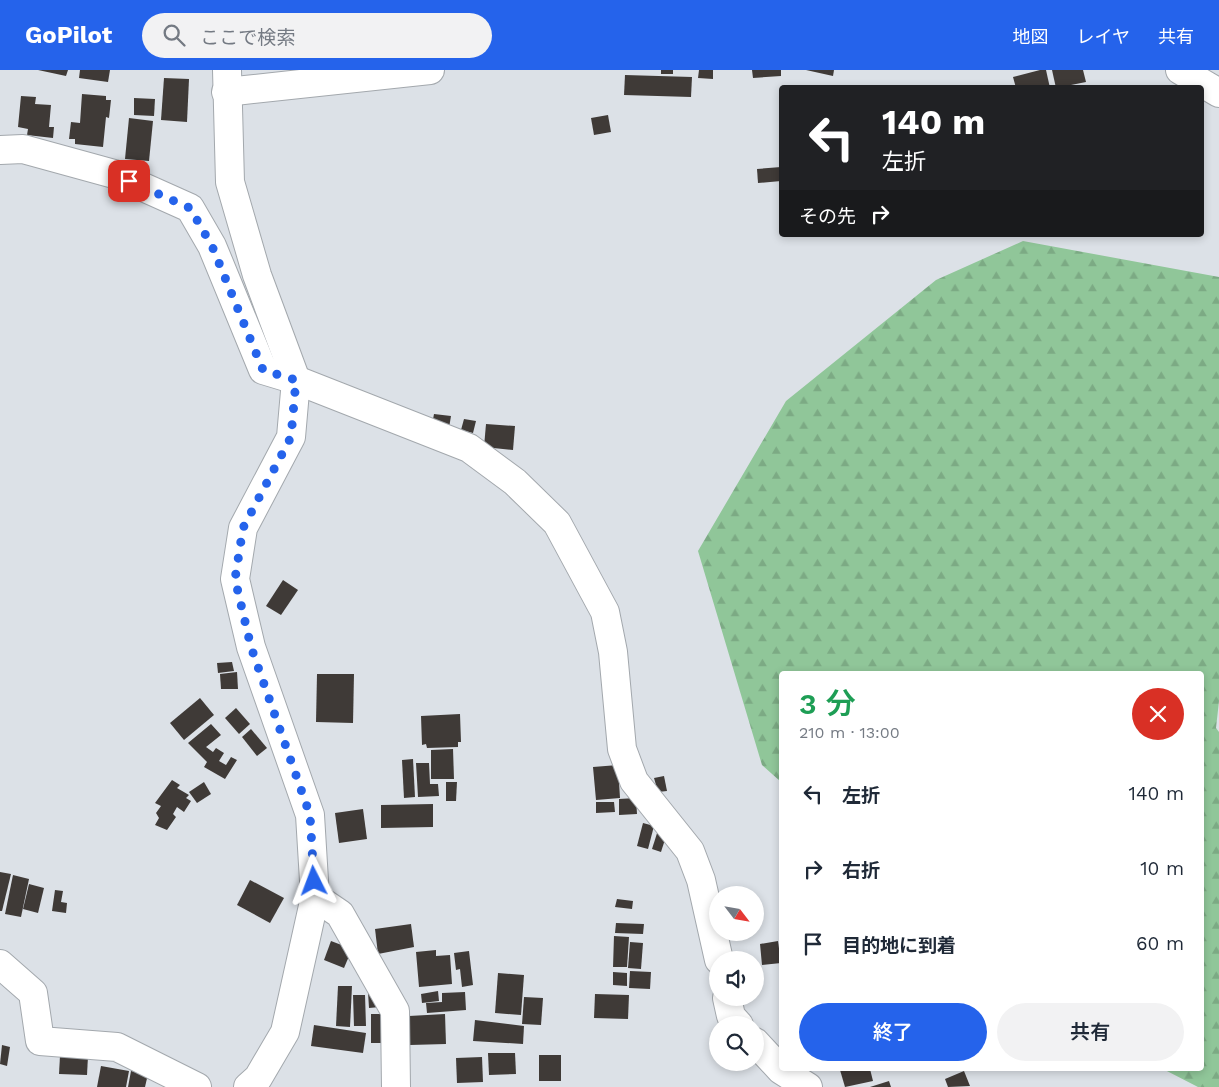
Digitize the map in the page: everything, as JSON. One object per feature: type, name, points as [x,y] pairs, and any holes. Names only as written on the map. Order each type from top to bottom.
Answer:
[{"type":"street","points":[[248,1087],[258,1078],[285,1032],[315,897],[310,815],[251,647],[235,579],[243,528],[291,437],[296,380],[257,275],[230,182],[227,81],[430,70]]},
{"type":"street","points":[[1180,70],[1219,94]]},
{"type":"street","points":[[0,150],[23,149],[114,174],[190,208],[212,246],[263,370],[296,380],[469,448],[516,482],[557,523],[605,612],[613,652],[622,749],[630,773],[634,781],[690,851],[701,880],[717,951]]},
{"type":"street","points":[[315,897],[340,914],[395,1011],[396,1087]]},
{"type":"street","points":[[0,964],[33,993],[40,1041],[117,1047],[197,1087]]},
{"type":"street","points":[[764,1052],[779,1068]]},
{"type":"street","points":[[783,1071],[808,1087]]},
{"type":"green space","points":[[1023,241],[1219,277],[1219,701],[1216,728],[1219,732],[1219,1087],[1198,1087],[1167,1071],[1204,1071],[1204,671],[779,671],[779,780],[762,765],[698,551],[786,401],[936,280]]},
{"type":"building","points":[[38,70],[68,70],[66,76]]},
{"type":"building","points":[[80,70],[110,70],[108,82],[79,78]]},
{"type":"building","points":[[661,70],[673,70],[673,74],[661,74]]},
{"type":"building","points":[[699,70],[713,70],[713,79],[698,78]]},
{"type":"building","points":[[752,70],[781,70],[781,76],[753,78]]},
{"type":"building","points":[[806,70],[834,70],[833,76]]},
{"type":"building","points":[[1046,70],[1049,85],[1015,85],[1013,77]]},
{"type":"building","points":[[1052,70],[1083,70],[1086,82],[1071,85],[1055,85]]},
{"type":"building","points":[[625,75],[692,77],[691,97],[624,95]]},
{"type":"building","points":[[164,78],[189,79],[187,122],[161,120]]},
{"type":"building","points":[[82,94],[106,96],[106,100],[111,100],[109,118],[106,117],[103,147],[75,144],[75,139],[69,139],[71,122],[80,123]]},
{"type":"building","points":[[21,96],[36,97],[35,104],[51,105],[49,127],[54,127],[53,138],[27,135],[28,129],[18,127]]},
{"type":"building","points":[[134,98],[155,99],[154,116],[134,115]]},
{"type":"building","points":[[608,115],[611,132],[594,135],[591,118]]},
{"type":"building","points":[[129,118],[153,121],[149,161],[125,159]]},
{"type":"building","points":[[779,167],[779,181],[758,183],[757,169]]},
{"type":"building","points":[[434,414],[451,416],[449,428],[432,425]]},
{"type":"building","points":[[464,419],[476,421],[473,433],[461,430]]},
{"type":"building","points":[[486,424],[515,426],[513,450],[484,447]]},
{"type":"building","points":[[283,580],[298,590],[281,615],[266,606]]},
{"type":"building","points":[[232,662],[234,671],[218,673],[217,663]]},
{"type":"building","points":[[237,672],[238,689],[221,689],[220,674]]},
{"type":"building","points":[[317,674],[354,674],[353,723],[316,722]]},
{"type":"building","points":[[200,698],[214,715],[184,740],[170,723]]},
{"type":"building","points":[[236,708],[250,724],[239,734],[225,718]]},
{"type":"building","points":[[460,714],[461,742],[458,742],[458,747],[427,748],[426,744],[422,745],[421,716]]},
{"type":"building","points":[[211,724],[221,735],[206,747],[213,752],[216,748],[224,753],[219,761],[226,765],[231,757],[237,760],[225,779],[204,767],[207,762],[188,743]]},
{"type":"building","points":[[251,729],[267,748],[257,756],[242,737]]},
{"type":"building","points":[[453,749],[454,779],[431,779],[431,750]]},
{"type":"building","points":[[413,759],[415,797],[404,798],[402,760]]},
{"type":"building","points":[[416,763],[429,763],[430,784],[438,784],[439,796],[418,797]]},
{"type":"building","points":[[618,765],[620,798],[596,800],[593,767]]},
{"type":"building","points":[[664,776],[667,791],[658,792],[654,778]]},
{"type":"building","points":[[172,780],[180,785],[177,788],[189,795],[186,798],[191,801],[184,812],[177,807],[173,814],[176,817],[167,830],[155,825],[159,818],[156,813],[161,806],[155,803]]},
{"type":"building","points":[[204,782],[211,794],[197,803],[189,792]]},
{"type":"building","points":[[446,782],[457,782],[456,801],[446,801]]},
{"type":"building","points":[[636,798],[637,814],[619,815],[619,799]]},
{"type":"building","points":[[596,802],[614,802],[615,812],[596,813]]},
{"type":"building","points":[[433,804],[433,827],[381,828],[381,805]]},
{"type":"building","points":[[363,809],[367,839],[339,843],[335,813]]},
{"type":"building","points":[[643,823],[654,826],[648,849],[637,846]]},
{"type":"building","points":[[659,827],[668,830],[661,852],[652,849]]},
{"type":"building","points":[[0,872],[11,874],[2,911],[0,911]]},
{"type":"building","points":[[13,875],[29,879],[21,917],[5,914]]},
{"type":"building","points":[[250,880],[284,898],[270,923],[237,905]]},
{"type":"building","points":[[29,884],[44,888],[38,913],[23,909]]},
{"type":"building","points":[[55,890],[63,891],[61,902],[67,903],[66,913],[52,911]]},
{"type":"building","points":[[617,899],[633,901],[632,909],[615,907]]},
{"type":"building","points":[[616,923],[644,924],[643,934],[615,933]]},
{"type":"building","points":[[411,924],[414,947],[378,954],[375,929]]},
{"type":"building","points":[[614,936],[629,937],[627,967],[613,967]]},
{"type":"building","points":[[331,941],[352,949],[344,968],[324,960]]},
{"type":"building","points":[[778,941],[779,963],[764,965],[764,951],[761,951],[760,944]]},
{"type":"building","points":[[630,942],[643,943],[641,969],[628,968]]},
{"type":"building","points":[[436,950],[436,956],[450,955],[452,984],[419,987],[416,952]]},
{"type":"building","points":[[469,951],[473,985],[462,987],[460,969],[456,970],[454,953]]},
{"type":"building","points":[[630,971],[651,972],[650,989],[629,988]]},
{"type":"building","points":[[613,972],[627,973],[627,986],[613,985]]},
{"type":"building","points":[[498,973],[524,975],[521,1015],[495,1013]]},
{"type":"building","points":[[338,986],[352,986],[350,1027],[336,1026]]},
{"type":"building","points":[[438,991],[439,1001],[422,1003],[421,994]]},
{"type":"building","points":[[368,992],[380,1007],[369,1008]]},
{"type":"building","points":[[465,992],[466,1010],[427,1013],[426,1003],[442,1002],[442,993]]},
{"type":"building","points":[[595,994],[629,995],[628,1019],[594,1018]]},
{"type":"building","points":[[353,995],[365,995],[366,1026],[354,1026]]},
{"type":"building","points":[[524,997],[543,998],[541,1025],[522,1024]]},
{"type":"building","points":[[371,1014],[382,1014],[391,1043],[371,1043]]},
{"type":"building","points":[[445,1014],[446,1044],[410,1045],[409,1016]]},
{"type":"building","points":[[475,1020],[524,1026],[523,1044],[473,1041]]},
{"type":"building","points":[[314,1025],[366,1033],[363,1053],[311,1046]]},
{"type":"building","points":[[2,1045],[10,1047],[7,1066],[0,1064]]},
{"type":"building","points":[[488,1053],[515,1053],[516,1074],[489,1075]]},
{"type":"building","points":[[539,1055],[561,1055],[561,1081],[539,1081]]},
{"type":"building","points":[[60,1056],[88,1056],[87,1075],[59,1074]]},
{"type":"building","points":[[482,1057],[483,1082],[457,1083],[456,1058]]},
{"type":"building","points":[[101,1066],[129,1071],[126,1087],[97,1087]]},
{"type":"building","points":[[131,1071],[148,1074],[145,1087],[128,1087]]},
{"type":"building","points":[[840,1071],[870,1071],[873,1081],[845,1087]]},
{"type":"building","points":[[964,1071],[970,1086],[948,1087],[945,1079]]},
{"type":"building","points":[[889,1081],[891,1087],[870,1087]]},
{"type":"route","points":[[129,181],[190,208],[212,246],[263,370],[296,380],[291,437],[243,528],[235,579],[251,647],[310,815],[314,881]]}]
